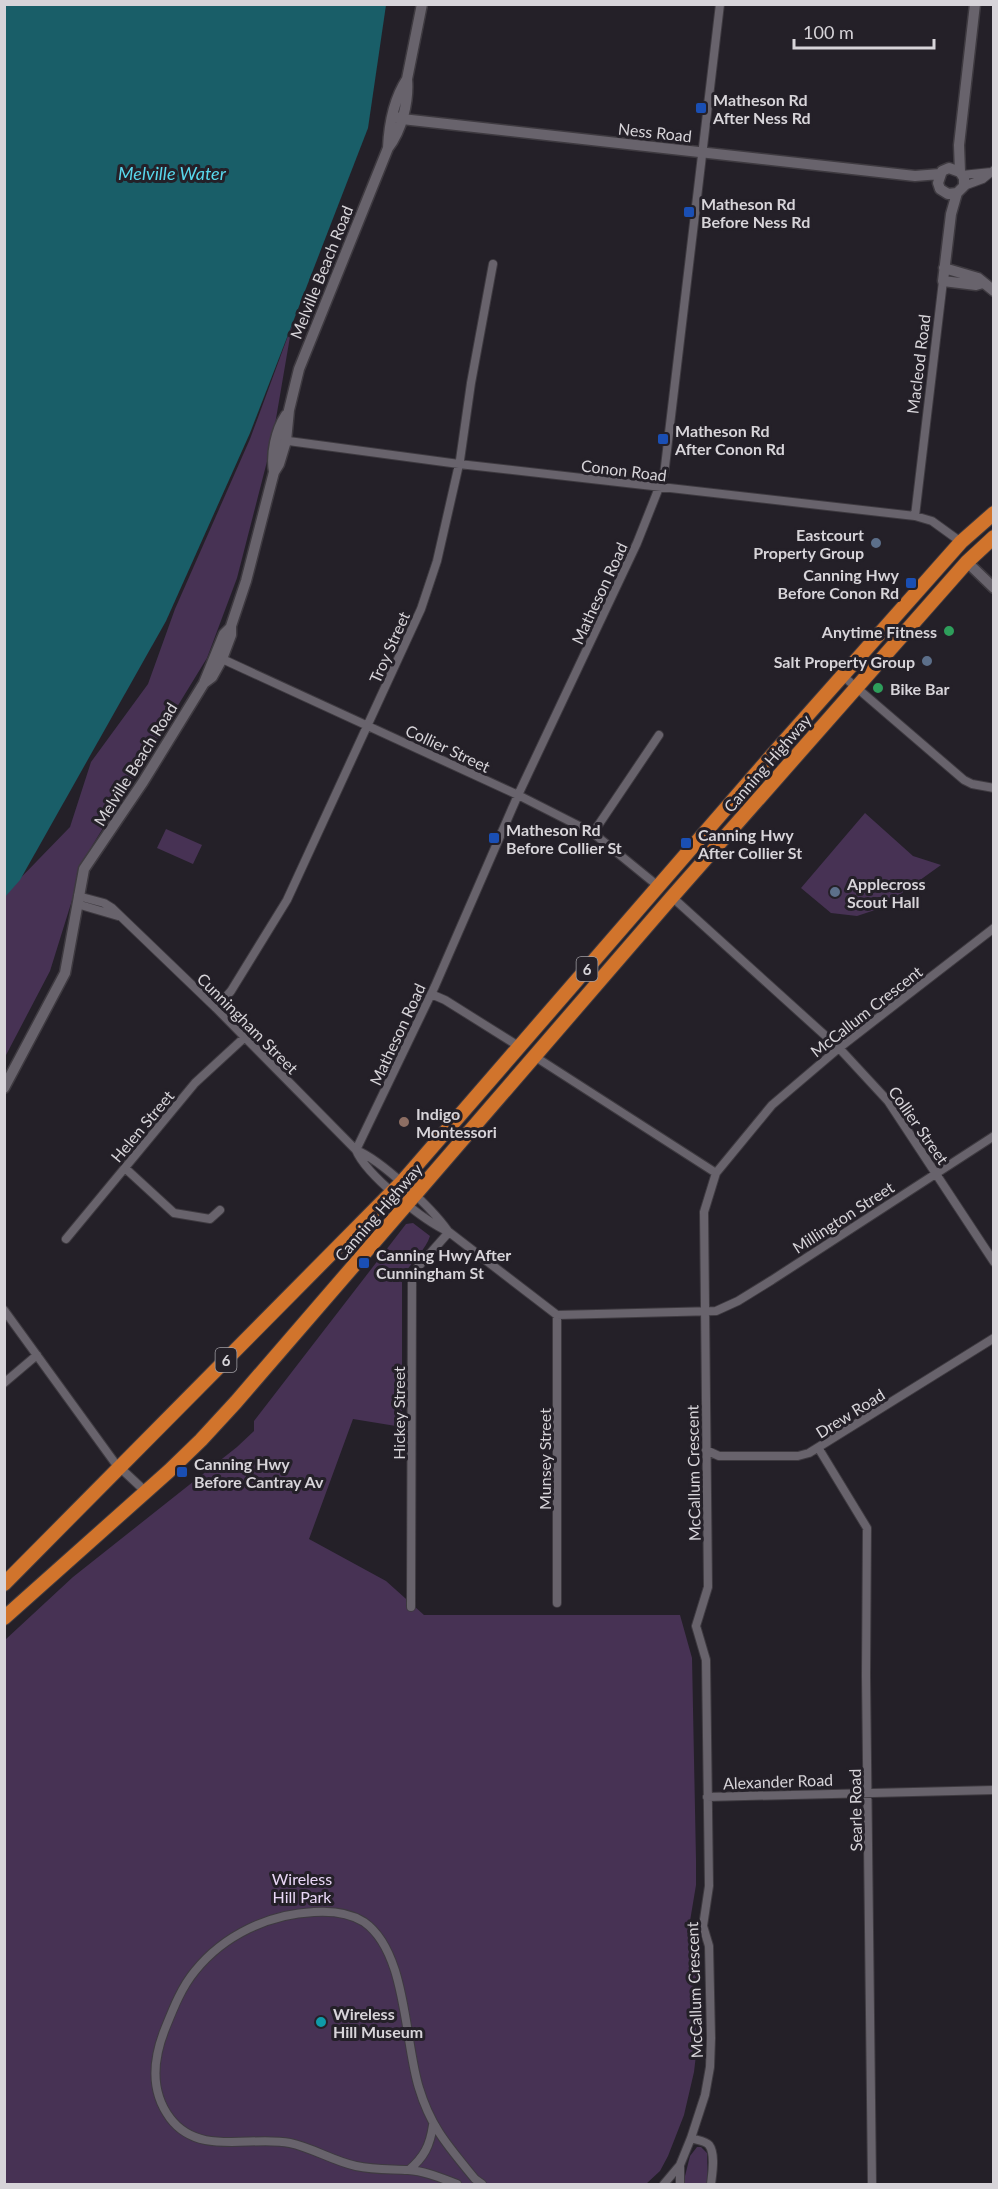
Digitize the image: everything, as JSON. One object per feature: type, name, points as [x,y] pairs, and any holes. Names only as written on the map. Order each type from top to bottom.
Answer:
[{"type":"highway","name":"Canning Highway","points":[[4,1584],[397,1187],[961,542],[993,513]]},
{"type":"highway","name":"Canning Highway","points":[[4,1618],[201,1440],[236,1402],[672,897],[967,562],[993,537]]},
{"type":"street","name":"Melville Beach Road","points":[[4,1088],[65,973],[74,928],[79,922],[84,869],[143,782],[204,683],[212,677],[218,657],[231,635],[231,626],[246,581],[274,472],[279,464],[281,440],[299,369],[388,148],[388,131],[397,118],[400,90],[407,79],[422,4]]},
{"type":"street","name":"Matheson Road","points":[[357,1150],[431,994],[518,795],[637,543],[660,488],[667,462],[720,4]]},
{"type":"street","name":"Macleod Road","points":[[915,516],[951,214],[961,181],[959,145],[975,4]]},
{"type":"street","name":"Ness Road","points":[[397,118],[915,176],[942,181]]},
{"type":"street","name":"Macleod Road","points":[[951,214],[942,181],[959,145]]},
{"type":"street","points":[[942,181],[953,168],[961,181]]},
{"type":"street","points":[[942,181],[961,181],[992,171]]},
{"type":"street","name":"Troy Street","points":[[216,1008],[231,991],[287,900],[421,609],[431,582],[459,464],[493,264]]},
{"type":"street","points":[[944,268],[978,278],[993,291]]},
{"type":"street","points":[[943,281],[976,285],[983,283]]},
{"type":"street","name":"Conon Road","points":[[281,440],[459,464],[915,516],[932,521],[961,542]]},
{"type":"street","points":[[967,562],[993,588]]},
{"type":"street","name":"Collier Street","points":[[218,657],[518,795],[593,833],[658,886]]},
{"type":"street","points":[[843,676],[964,780],[993,788]]},
{"type":"street","points":[[593,833],[659,735]]},
{"type":"street","name":"Collier Street","points":[[672,897],[839,1048],[888,1101],[993,1262]]},
{"type":"street","name":"Cunningham Street","points":[[81,901],[119,916],[216,1008],[357,1150],[361,1162],[439,1218],[449,1232],[556,1314]]},
{"type":"street","name":"McCallum Crescent","points":[[664,2184],[680,2165],[691,2138],[705,2095],[711,2053],[709,1946],[703,1926],[710,1886],[706,1660],[696,1626],[708,1587],[704,1212],[716,1173],[772,1105],[839,1048],[993,928]]},
{"type":"street","points":[[431,994],[445,1000],[520,1047]]},
{"type":"street","name":"Helen Street","points":[[66,1239],[195,1083],[245,1038]]},
{"type":"street","points":[[534,1056],[716,1173]]},
{"type":"street","name":"Millington Street","points":[[704,1310],[716,1311],[738,1300],[993,1136]]},
{"type":"street","points":[[125,1168],[174,1213],[210,1219],[220,1210]]},
{"type":"street","name":"Hickey Street","points":[[411,1607],[412,1281],[418,1267],[449,1232]]},
{"type":"street","points":[[4,1310],[120,1468],[145,1491]]},
{"type":"street","points":[[556,1314],[704,1310]]},
{"type":"street","name":"Munsey Street","points":[[556,1314],[557,1604]]},
{"type":"street","name":"Drew Road","points":[[706,1450],[719,1456],[798,1456],[819,1449],[993,1338]]},
{"type":"street","points":[[4,1383],[37,1355]]},
{"type":"street","name":"Searle Road","points":[[819,1449],[867,1528],[866,1675],[872,2184]]},
{"type":"street","name":"Alexander Road","points":[[707,1797],[993,1790]]},
{"type":"street","points":[[457,2184],[432,2174],[409,2170],[375,2170],[352,2165],[308,2147],[286,2142],[217,2143],[201,2139],[171,2120],[162,2104],[154,2076],[161,2040],[178,1997],[195,1971],[214,1951],[237,1935],[268,1920],[293,1914],[320,1912],[351,1916],[364,1922],[382,1940],[393,1962],[411,2057],[419,2089],[433,2125],[461,2162],[482,2184]]},
{"type":"street","points":[[409,2170],[424,2157],[429,2148],[433,2125]]},
{"type":"street","points":[[691,2138],[705,2142],[711,2147],[711,2184]]},
{"type":"street","name":"McCallum Crescent","points":[[680,2165],[680,2184]]},
{"type":"green space","points":[[292,325],[272,442],[237,578],[207,658],[92,846],[78,881],[50,971],[5,1057],[5,894],[70,827],[91,762],[148,684],[175,609],[250,439]]},
{"type":"green space","points":[[865,813],[913,856],[941,865],[881,908],[857,916],[831,913],[801,888]]},
{"type":"green space","points":[[166,829],[202,845],[193,864],[157,848]]},
{"type":"green space","name":"Wireless Hill Park","points":[[413,1223],[430,1236],[402,1279],[402,1427],[353,1419],[309,1539],[386,1581],[424,1615],[680,1615],[692,1658],[696,1885],[690,1921],[696,1955],[696,2055],[684,2115],[668,2156],[660,2171],[646,2184],[5,2184],[5,1640],[73,1577],[254,1431],[254,1421],[406,1224]]},
{"type":"green space","points":[[697,2147],[701,2147],[707,2153],[708,2184],[683,2184],[690,2156]]},
{"type":"water","name":"Melville Water","points":[[5,4],[386,5],[368,128],[250,433],[166,621],[20,880],[5,897]]},
{"type":"place","name":"Matheson Rd After Ness Rd","points":[[701,108]]},
{"type":"place","name":"Matheson Rd Before Ness Rd","points":[[689,212]]},
{"type":"place","name":"Matheson Rd After Conon Rd","points":[[663,439]]},
{"type":"place","name":"Eastcourt Property Group","points":[[876,543]]},
{"type":"place","name":"Canning Hwy Before Conon Rd","points":[[911,583]]},
{"type":"place","name":"Anytime Fitness","points":[[949,631]]},
{"type":"place","name":"Salt Property Group","points":[[927,661]]},
{"type":"place","name":"Bike Bar","points":[[878,688]]},
{"type":"place","name":"Matheson Rd Before Collier St","points":[[494,838]]},
{"type":"place","name":"Canning Hwy After Collier St","points":[[686,843]]},
{"type":"place","name":"Applecross Scout Hall","points":[[835,892]]},
{"type":"place","name":"Indigo Montessori","points":[[404,1122]]},
{"type":"place","name":"Canning Hwy After Cunningham St","points":[[364,1263]]},
{"type":"place","name":"Canning Hwy Before Cantray Av","points":[[182,1472]]},
{"type":"place","name":"Wireless Hill Museum","points":[[321,2022]]}]
